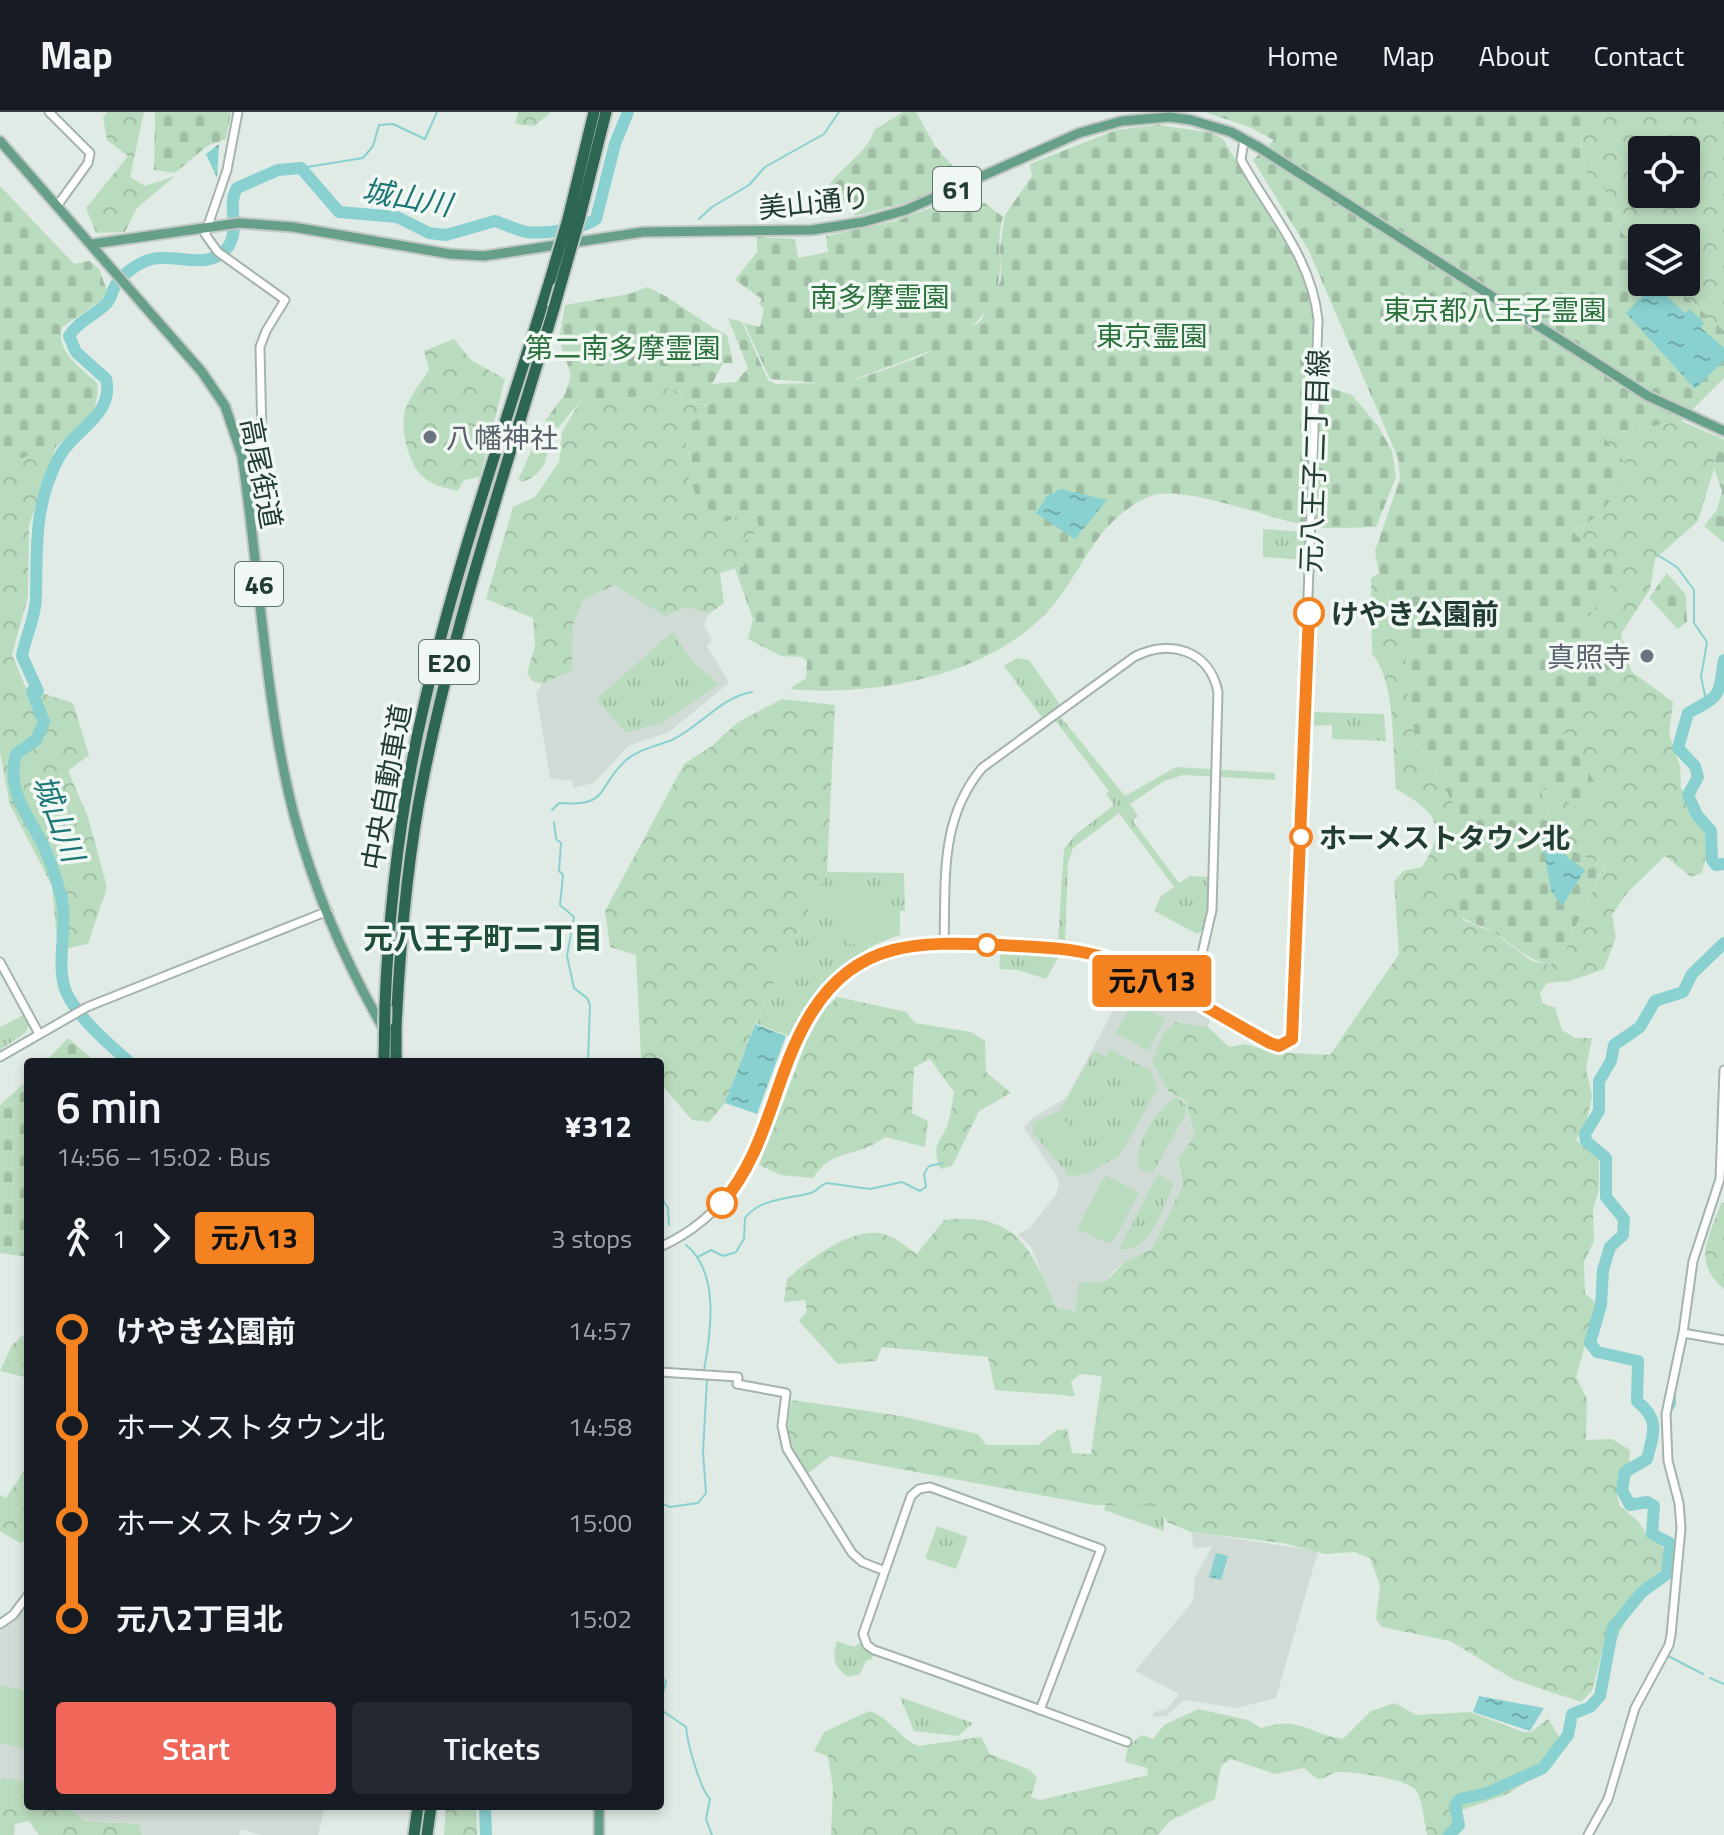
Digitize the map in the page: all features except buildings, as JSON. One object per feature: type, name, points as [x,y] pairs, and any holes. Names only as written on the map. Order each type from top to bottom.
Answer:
[{"type":"highway","name":"中央自動車道","points":[[396,1058],[410,860],[435,721],[461,618],[554,308],[594,112]]},
{"type":"highway","name":"中央自動車道","points":[[384,1058],[385,1006],[398,841],[424,703],[477,513],[606,112]]},
{"type":"highway","points":[[414,1835],[417,1810]]},
{"type":"highway","points":[[427,1835],[430,1810]]},
{"type":"main road","name":"美山通り","points":[[206,226],[239,223],[293,227],[450,254],[484,256],[643,232],[812,230],[863,222],[906,210],[1079,133],[1114,122],[1170,117],[1209,125],[1244,139],[1648,396],[1724,431]]},
{"type":"main road","name":"高尾街道","points":[[0,141],[129,286],[217,394],[235,428],[242,456],[285,774],[295,817],[356,980],[400,1058]]},
{"type":"main road","name":"61","points":[[92,244],[206,226]]},
{"type":"main road","points":[[599,1810],[599,1835]]},
{"type":"street","points":[[49,112],[90,153],[88,163],[57,206]]},
{"type":"street","points":[[238,112],[227,170],[206,226],[207,239],[218,252],[285,300],[260,347],[262,439],[257,448],[242,456]]},
{"type":"street","name":"元八王子二丁目線","points":[[664,1245],[692,1229],[717,1208],[740,1179],[759,1143],[796,1043],[812,1012],[835,981],[889,949],[916,943],[944,943],[1079,951],[1131,969],[1270,1043],[1279,1046],[1292,1039],[1318,320],[1314,290],[1302,259],[1241,160],[1244,139]]},
{"type":"street","points":[[944,943],[948,833],[959,800],[970,782],[982,768],[1134,657],[1156,647],[1178,647],[1204,663],[1216,682],[1219,701],[1212,910],[1191,1001]]},
{"type":"street","points":[[0,1057],[38,1032],[87,1007],[328,911]]},
{"type":"street","points":[[0,962],[38,1032]]},
{"type":"street","points":[[1588,1835],[1608,1799],[1635,1708],[1669,1645],[1681,1528],[1679,1503],[1668,1461],[1666,1414],[1695,1253],[1721,1170],[1724,1070]]},
{"type":"street","points":[[1683,1333],[1724,1340]]},
{"type":"street","points":[[664,1372],[738,1377],[737,1384],[786,1393],[782,1426],[787,1449],[852,1553],[862,1562],[885,1571]]},
{"type":"street","points":[[1040,1710],[1101,1549],[925,1487],[911,1496],[863,1634],[867,1645],[1040,1710],[1127,1742]]},
{"type":"street","points":[[0,1624],[13,1615],[24,1600]]},
{"type":"shaded area","points":[[615,584],[665,616],[687,607],[709,614],[704,625],[712,640],[707,646],[729,683],[669,732],[628,746],[594,783],[573,788],[573,781],[550,778],[536,693],[542,684],[572,671],[573,625],[583,600]]},
{"type":"shaded area","points":[[1136,978],[1210,1017],[1208,1027],[1177,1022],[1162,1035],[1152,1063],[1169,1092],[1185,1101],[1194,1136],[1177,1161],[1183,1185],[1152,1249],[1115,1269],[1106,1281],[1080,1283],[1075,1311],[1056,1307],[1031,1247],[1018,1234],[1029,1229],[1057,1193],[1059,1180],[1024,1128],[1031,1119],[1067,1097],[1130,979]]},
{"type":"shaded area","points":[[1191,1532],[1318,1551],[1276,1698],[1237,1708],[1184,1700],[1166,1716],[1152,1717],[1154,1712],[1167,1709],[1179,1694],[1135,1671],[1193,1601],[1195,1578],[1212,1546],[1194,1549]]},
{"type":"shaded area","points":[[24,1608],[24,1782],[9,1778],[0,1780],[0,1629]]},
{"type":"shaded area","points":[[72,1810],[324,1810],[318,1835],[261,1835],[241,1829],[239,1835],[144,1835],[138,1824],[84,1821]]},
{"type":"green space","points":[[107,112],[144,112],[130,177],[145,186],[175,176],[137,208],[125,232],[96,233],[86,208],[128,156],[107,140],[103,118]]},
{"type":"green space","points":[[155,112],[231,112],[226,139],[207,146],[175,173],[154,170]]},
{"type":"green space","points":[[518,112],[551,112],[534,126],[515,124]]},
{"type":"green space","points":[[903,112],[916,112],[935,146],[963,178],[907,203],[855,216],[849,206],[828,187],[866,146],[874,130]]},
{"type":"green space","name":"東京都八王子霊園","points":[[1205,112],[1607,112],[1580,139],[1589,186],[1604,186],[1622,233],[1628,239],[1628,296],[1685,296],[1724,331],[1724,378],[1681,421],[1602,435],[1632,472],[1599,515],[1573,532],[1620,572],[1582,626],[1619,674],[1564,732],[1599,790],[1582,811],[1538,784],[1553,824],[1568,845],[1590,859],[1605,863],[1563,954],[1550,965],[1528,956],[1495,933],[1464,919],[1456,911],[1463,820],[1417,741],[1408,702],[1404,636],[1379,573],[1375,551],[1400,479],[1398,458],[1309,251],[1253,160],[1274,140],[1249,127]]},
{"type":"green space","points":[[1607,112],[1724,112],[1724,331],[1685,296],[1700,296],[1700,224],[1628,224],[1628,239],[1622,233],[1604,187],[1589,186],[1580,139]]},
{"type":"green space","name":"東京霊園","points":[[1158,125],[1213,133],[1223,139],[1300,268],[1307,287],[1312,314],[1311,382],[1352,395],[1378,426],[1392,451],[1396,477],[1376,527],[1317,527],[1181,494],[1148,497],[1107,527],[1061,595],[1037,622],[1008,644],[974,662],[901,684],[862,689],[790,689],[806,678],[807,661],[802,657],[781,656],[748,639],[753,619],[735,569],[744,566],[741,545],[759,529],[755,510],[724,522],[698,500],[688,476],[692,464],[683,432],[699,416],[708,417],[708,406],[680,399],[681,392],[664,387],[655,396],[582,399],[558,428],[545,421],[565,394],[571,375],[559,340],[565,305],[629,294],[647,287],[727,335],[733,363],[723,363],[712,384],[736,382],[748,368],[728,318],[742,322],[768,380],[776,384],[819,383],[770,379],[744,323],[760,327],[764,308],[759,304],[762,299],[735,280],[757,252],[757,237],[795,239],[798,258],[828,252],[826,236],[896,221],[952,200],[954,208],[985,203],[1003,217],[1000,248],[1005,215],[1032,176],[1030,164],[1116,130]],"holes":[[[934,349],[920,357],[852,381]]]},
{"type":"green space","points":[[0,186],[74,264],[89,261],[99,269],[107,291],[100,301],[62,327],[62,344],[77,365],[97,383],[98,393],[88,416],[56,447],[29,525],[28,596],[12,655],[26,688],[73,703],[89,755],[68,771],[88,817],[107,887],[88,944],[58,950],[52,886],[10,805],[0,752]]},
{"type":"green space","points":[[0,187],[74,264],[89,261],[99,269],[107,291],[100,301],[62,327],[62,344],[66,351],[97,383],[96,402],[89,417],[64,440],[0,466]]},
{"type":"green space","points":[[454,339],[471,360],[505,379],[480,477],[464,480],[458,491],[432,483],[420,474],[408,451],[404,426],[410,399],[429,370],[424,351]]},
{"type":"green space","points":[[664,387],[681,392],[680,399],[708,406],[708,418],[683,432],[692,464],[755,509],[759,529],[744,566],[720,573],[724,603],[709,614],[687,607],[665,616],[614,585],[583,600],[573,625],[572,671],[542,684],[532,681],[527,673],[535,646],[533,618],[486,599],[513,507],[535,497],[559,462],[562,432],[582,398],[654,396]]},
{"type":"green space","points":[[1681,421],[1723,439],[1698,521],[1655,559],[1650,589],[1621,634],[1631,671],[1673,702],[1669,734],[1680,766],[1681,788],[1711,836],[1702,873],[1691,877],[1665,856],[1627,893],[1612,915],[1616,937],[1604,969],[1570,981],[1547,983],[1540,993],[1543,1004],[1555,1007],[1562,1030],[1575,1038],[1592,1038],[1586,1069],[1592,1096],[1586,1124],[1576,1140],[1599,1158],[1599,1190],[1593,1209],[1594,1241],[1584,1262],[1585,1293],[1597,1304],[1576,1377],[1587,1399],[1586,1440],[1612,1439],[1630,1450],[1629,1468],[1616,1487],[1619,1505],[1639,1522],[1650,1540],[1662,1542],[1665,1566],[1642,1588],[1615,1642],[1602,1652],[1592,1691],[1581,1702],[1515,1680],[1450,1641],[1382,1627],[1376,1619],[1380,1585],[1370,1558],[1354,1552],[1325,1554],[1283,1543],[1191,1532],[1167,1522],[1159,1506],[1094,1505],[830,1456],[807,1474],[789,1439],[792,1400],[901,1416],[978,1434],[986,1445],[1038,1445],[1057,1430],[1067,1429],[1072,1453],[1091,1454],[1102,1376],[1080,1374],[1071,1382],[1075,1396],[995,1390],[988,1357],[882,1347],[876,1361],[838,1364],[799,1321],[807,1311],[805,1300],[784,1302],[787,1279],[807,1262],[845,1239],[872,1233],[884,1234],[917,1254],[944,1220],[969,1219],[989,1222],[1018,1239],[1039,1268],[1056,1307],[1075,1311],[1079,1283],[1106,1281],[1126,1261],[1152,1249],[1183,1185],[1178,1160],[1194,1136],[1186,1101],[1169,1092],[1152,1062],[1162,1035],[1176,1022],[1208,1027],[1229,1047],[1245,1044],[1273,1052],[1330,1055],[1399,954],[1394,882],[1403,871],[1422,867],[1435,840],[1436,829],[1428,812],[1396,789],[1390,700],[1380,666],[1372,654],[1371,578],[1379,573],[1404,636],[1417,741],[1463,820],[1463,920],[1493,932],[1532,961],[1550,965],[1563,954],[1605,864],[1590,859],[1567,844],[1553,824],[1537,783],[1564,732],[1582,626],[1573,532],[1599,515],[1601,435]]},
{"type":"green space","points":[[538,436],[550,436],[546,458],[536,475],[522,482],[518,480]]},
{"type":"green space","points":[[1723,439],[1724,543],[1704,526],[1717,510],[1722,491],[1713,465]]},
{"type":"green space","points":[[1263,529],[1306,532],[1305,560],[1263,557]]},
{"type":"green space","points":[[1667,573],[1686,595],[1687,622],[1678,629],[1649,598]]},
{"type":"green space","points":[[672,632],[694,663],[719,684],[663,722],[626,733],[597,699]]},
{"type":"green space","points":[[1017,658],[1029,660],[1059,703],[1059,707],[1043,719],[1004,666]]},
{"type":"green space","points":[[782,699],[835,705],[827,872],[755,1023],[725,1103],[709,1122],[692,1120],[664,1088],[664,1058],[641,1058],[636,955],[610,947],[605,911],[684,764],[712,746],[738,722]]},
{"type":"green space","points":[[1312,712],[1384,714],[1386,741],[1332,739],[1332,725],[1311,726]]},
{"type":"green space","points":[[1060,716],[1125,796],[1176,767],[1275,773],[1275,780],[1183,775],[1164,781],[1130,804],[1138,816],[1133,821],[1179,883],[1190,876],[1209,877],[1205,929],[1197,934],[1154,911],[1161,896],[1174,887],[1119,813],[1073,848],[1068,863],[1065,940],[1058,939],[1064,849],[1075,835],[1114,805],[1106,794],[1109,791],[1055,720]]},
{"type":"green space","points":[[827,872],[904,873],[905,911],[900,911],[900,935],[864,951],[835,974],[812,1002],[792,1037],[755,1023]]},
{"type":"green space","points":[[853,882],[881,891],[896,919],[852,946],[842,939],[828,898],[835,889]]},
{"type":"green space","points":[[1001,949],[1061,953],[1046,979],[1018,970],[999,969]]},
{"type":"green space","points":[[838,997],[906,1012],[915,1023],[971,1032],[985,1041],[986,1072],[1011,1093],[979,1111],[952,1166],[940,1169],[936,1152],[949,1119],[954,1092],[930,1059],[914,1067],[912,1113],[928,1121],[925,1147],[885,1137],[828,1162],[813,1178],[781,1175],[759,1165],[807,1040],[825,1008]]},
{"type":"green space","points":[[1133,1002],[1165,1019],[1148,1051],[1116,1033]]},
{"type":"green space","points":[[24,1015],[29,1025],[25,1033],[0,1050],[0,1027]]},
{"type":"green space","points":[[68,1038],[91,1058],[49,1058]]},
{"type":"green space","points":[[1110,1050],[1151,1071],[1157,1089],[1120,1155],[1088,1173],[1067,1177],[1065,1170],[1033,1133],[1032,1123],[1060,1111],[1094,1051],[1106,1056]]},
{"type":"green space","points":[[24,1084],[24,1256],[0,1253],[0,1105]]},
{"type":"green space","points":[[1175,1097],[1186,1104],[1186,1113],[1153,1173],[1139,1170],[1137,1160],[1142,1140],[1153,1121]]},
{"type":"green space","points":[[1060,1113],[1075,1134],[1050,1151],[1033,1126],[1037,1121]]},
{"type":"green space","points":[[1158,1174],[1174,1184],[1160,1216],[1139,1244],[1130,1249],[1119,1249]]},
{"type":"green space","points":[[1105,1175],[1139,1193],[1113,1242],[1107,1243],[1077,1229]]},
{"type":"green space","points":[[1721,1203],[1724,1203],[1724,1289],[1714,1279],[1705,1259],[1708,1239]]},
{"type":"green space","points":[[24,1334],[24,1377],[0,1371],[12,1345]]},
{"type":"green space","points":[[24,1471],[24,1541],[20,1543],[0,1531],[0,1495],[6,1498]]},
{"type":"green space","points":[[1106,1504],[1164,1504],[1164,1531],[1104,1510]]},
{"type":"green space","points":[[937,1526],[968,1537],[956,1569],[925,1558]]},
{"type":"green space","points":[[864,1640],[874,1650],[872,1659],[866,1661],[860,1674],[848,1677],[835,1661],[837,1641],[854,1647]]},
{"type":"green space","points":[[0,1685],[24,1690],[24,1748],[0,1743]]},
{"type":"green space","points":[[900,1697],[973,1723],[958,1736],[914,1731]]},
{"type":"green space","points":[[1395,1703],[1416,1715],[1470,1712],[1523,1732],[1531,1732],[1548,1719],[1561,1739],[1546,1768],[1532,1779],[1505,1795],[1454,1813],[1456,1835],[1427,1835],[1419,1796],[1413,1787],[1405,1783],[1347,1772],[1317,1779],[1304,1768],[1275,1774],[1231,1759],[1221,1766],[1215,1799],[1170,1821],[1158,1835],[831,1835],[833,1789],[828,1756],[814,1751],[824,1732],[869,1711],[919,1746],[981,1737],[990,1754],[1030,1770],[1037,1778],[1031,1797],[1040,1800],[1148,1775],[1147,1768],[1125,1762],[1128,1747],[1141,1735],[1153,1739],[1164,1725],[1198,1709],[1248,1720],[1261,1728],[1295,1725],[1343,1739],[1371,1711]]},
{"type":"green space","points":[[9,1778],[24,1782],[24,1810],[72,1810],[84,1821],[139,1824],[143,1835],[39,1835],[29,1821],[15,1824],[14,1835],[0,1835],[0,1780]]},
{"type":"green space","points":[[446,1810],[476,1810],[477,1835],[444,1835]]},
{"type":"water","points":[[219,144],[217,178],[206,154]]},
{"type":"water","points":[[1642,296],[1667,296],[1685,313],[1690,309],[1704,323],[1701,328],[1724,348],[1724,360],[1695,389],[1626,313]]},
{"type":"water","points":[[1061,489],[1107,500],[1075,539],[1036,513],[1047,496]]},
{"type":"water","points":[[1550,830],[1567,857],[1585,870],[1562,906],[1551,891],[1542,840]]},
{"type":"water","points":[[755,1024],[786,1036],[757,1114],[725,1103]]},
{"type":"water","points":[[1216,1553],[1228,1556],[1221,1580],[1209,1577]]},
{"type":"water","points":[[1479,1696],[1544,1708],[1530,1731],[1473,1712]]},
{"type":"waterway","points":[[301,168],[363,158],[373,146],[379,125],[393,124],[425,139],[437,112]]},
{"type":"waterway","name":"城山川","points":[[124,1058],[87,1022],[67,994],[61,959],[61,896],[46,852],[15,789],[14,778],[16,754],[36,740],[44,722],[32,691],[38,691],[22,656],[36,604],[38,526],[45,493],[64,449],[98,413],[107,392],[106,379],[76,352],[69,336],[108,302],[120,279],[141,263],[161,258],[211,259],[220,254],[232,240],[233,202],[237,188],[278,170],[301,168],[339,212],[397,217],[429,233],[446,235],[495,221],[534,232],[562,230],[589,223],[596,219],[615,144],[628,112]]},
{"type":"waterway","points":[[699,219],[712,207],[749,185],[765,167],[824,134],[839,112]]},
{"type":"waterway","name":"城山川","points":[[593,221],[598,223]]},
{"type":"waterway","points":[[1659,556],[1677,567],[1694,590],[1694,623],[1707,642],[1701,677],[1707,704]]},
{"type":"waterway","points":[[1724,660],[1716,694],[1688,713],[1678,748],[1695,766],[1698,777],[1688,795],[1697,815],[1711,831],[1712,860],[1716,865],[1724,864]]},
{"type":"waterway","points":[[552,810],[559,803],[595,799],[631,756],[672,740],[720,706],[752,692]]},
{"type":"waterway","points":[[554,822],[556,839],[561,843],[559,871],[563,875],[560,905],[574,917],[567,956],[574,988],[587,998],[590,1005],[588,1058]]},
{"type":"waterway","points":[[1449,1835],[1459,1825],[1455,1806],[1460,1799],[1487,1793],[1543,1768],[1568,1735],[1572,1714],[1590,1707],[1600,1696],[1613,1627],[1642,1592],[1667,1574],[1670,1543],[1652,1534],[1654,1506],[1647,1502],[1630,1505],[1622,1490],[1625,1472],[1647,1459],[1653,1434],[1649,1414],[1637,1401],[1638,1361],[1597,1352],[1590,1343],[1601,1305],[1603,1270],[1610,1247],[1623,1235],[1624,1219],[1606,1197],[1606,1158],[1586,1141],[1585,1134],[1599,1111],[1599,1081],[1611,1061],[1614,1045],[1640,1027],[1655,1001],[1683,992],[1692,974],[1724,943]]},
{"type":"waterway","points":[[698,1257],[711,1250],[723,1256],[736,1252],[744,1239],[745,1218],[759,1206],[811,1193],[827,1183],[870,1189],[902,1182],[920,1191],[926,1187],[924,1174],[929,1166],[943,1163]]},
{"type":"waterway","points":[[664,1202],[668,1208],[669,1225]]},
{"type":"waterway","points":[[686,1245],[697,1257],[708,1287],[710,1321],[704,1370]]},
{"type":"waterway","points":[[664,1505],[670,1507],[698,1503],[706,1493],[703,1452],[707,1379]]},
{"type":"waterway","points":[[1670,1412],[1675,1405],[1675,1395]]},
{"type":"waterway","points":[[1668,1656],[1703,1674]]},
{"type":"waterway","points":[[1710,1678],[1724,1684]]},
{"type":"waterway","points":[[664,1679],[664,1689]]},
{"type":"waterway","points":[[664,1712],[686,1727],[695,1765],[710,1799],[706,1819],[712,1835]]},
{"type":"waterway","name":"城山川","points":[[485,1810],[486,1835]]},
{"type":"bus line","name":"元八13","points":[[722,1203],[747,1168],[759,1143],[796,1043],[812,1012],[835,981],[889,949],[916,943],[944,943],[1079,951],[1131,969],[1270,1043],[1286,1045],[1292,1039],[1309,613]]},
{"type":"place","name":"八幡神社","points":[[430,437]]},
{"type":"place","name":"けやき公園前","points":[[1309,613]]},
{"type":"place","name":"真照寺","points":[[1647,656]]},
{"type":"place","name":"ホーメストタウン北","points":[[1301,837]]},
{"type":"district","name":"元八王子町二丁目","points":[[483,938]]},
{"type":"park label","name":"南多摩霊園","points":[[880,296]]},
{"type":"park label","name":"第二南多摩霊園","points":[[623,347]]}]
